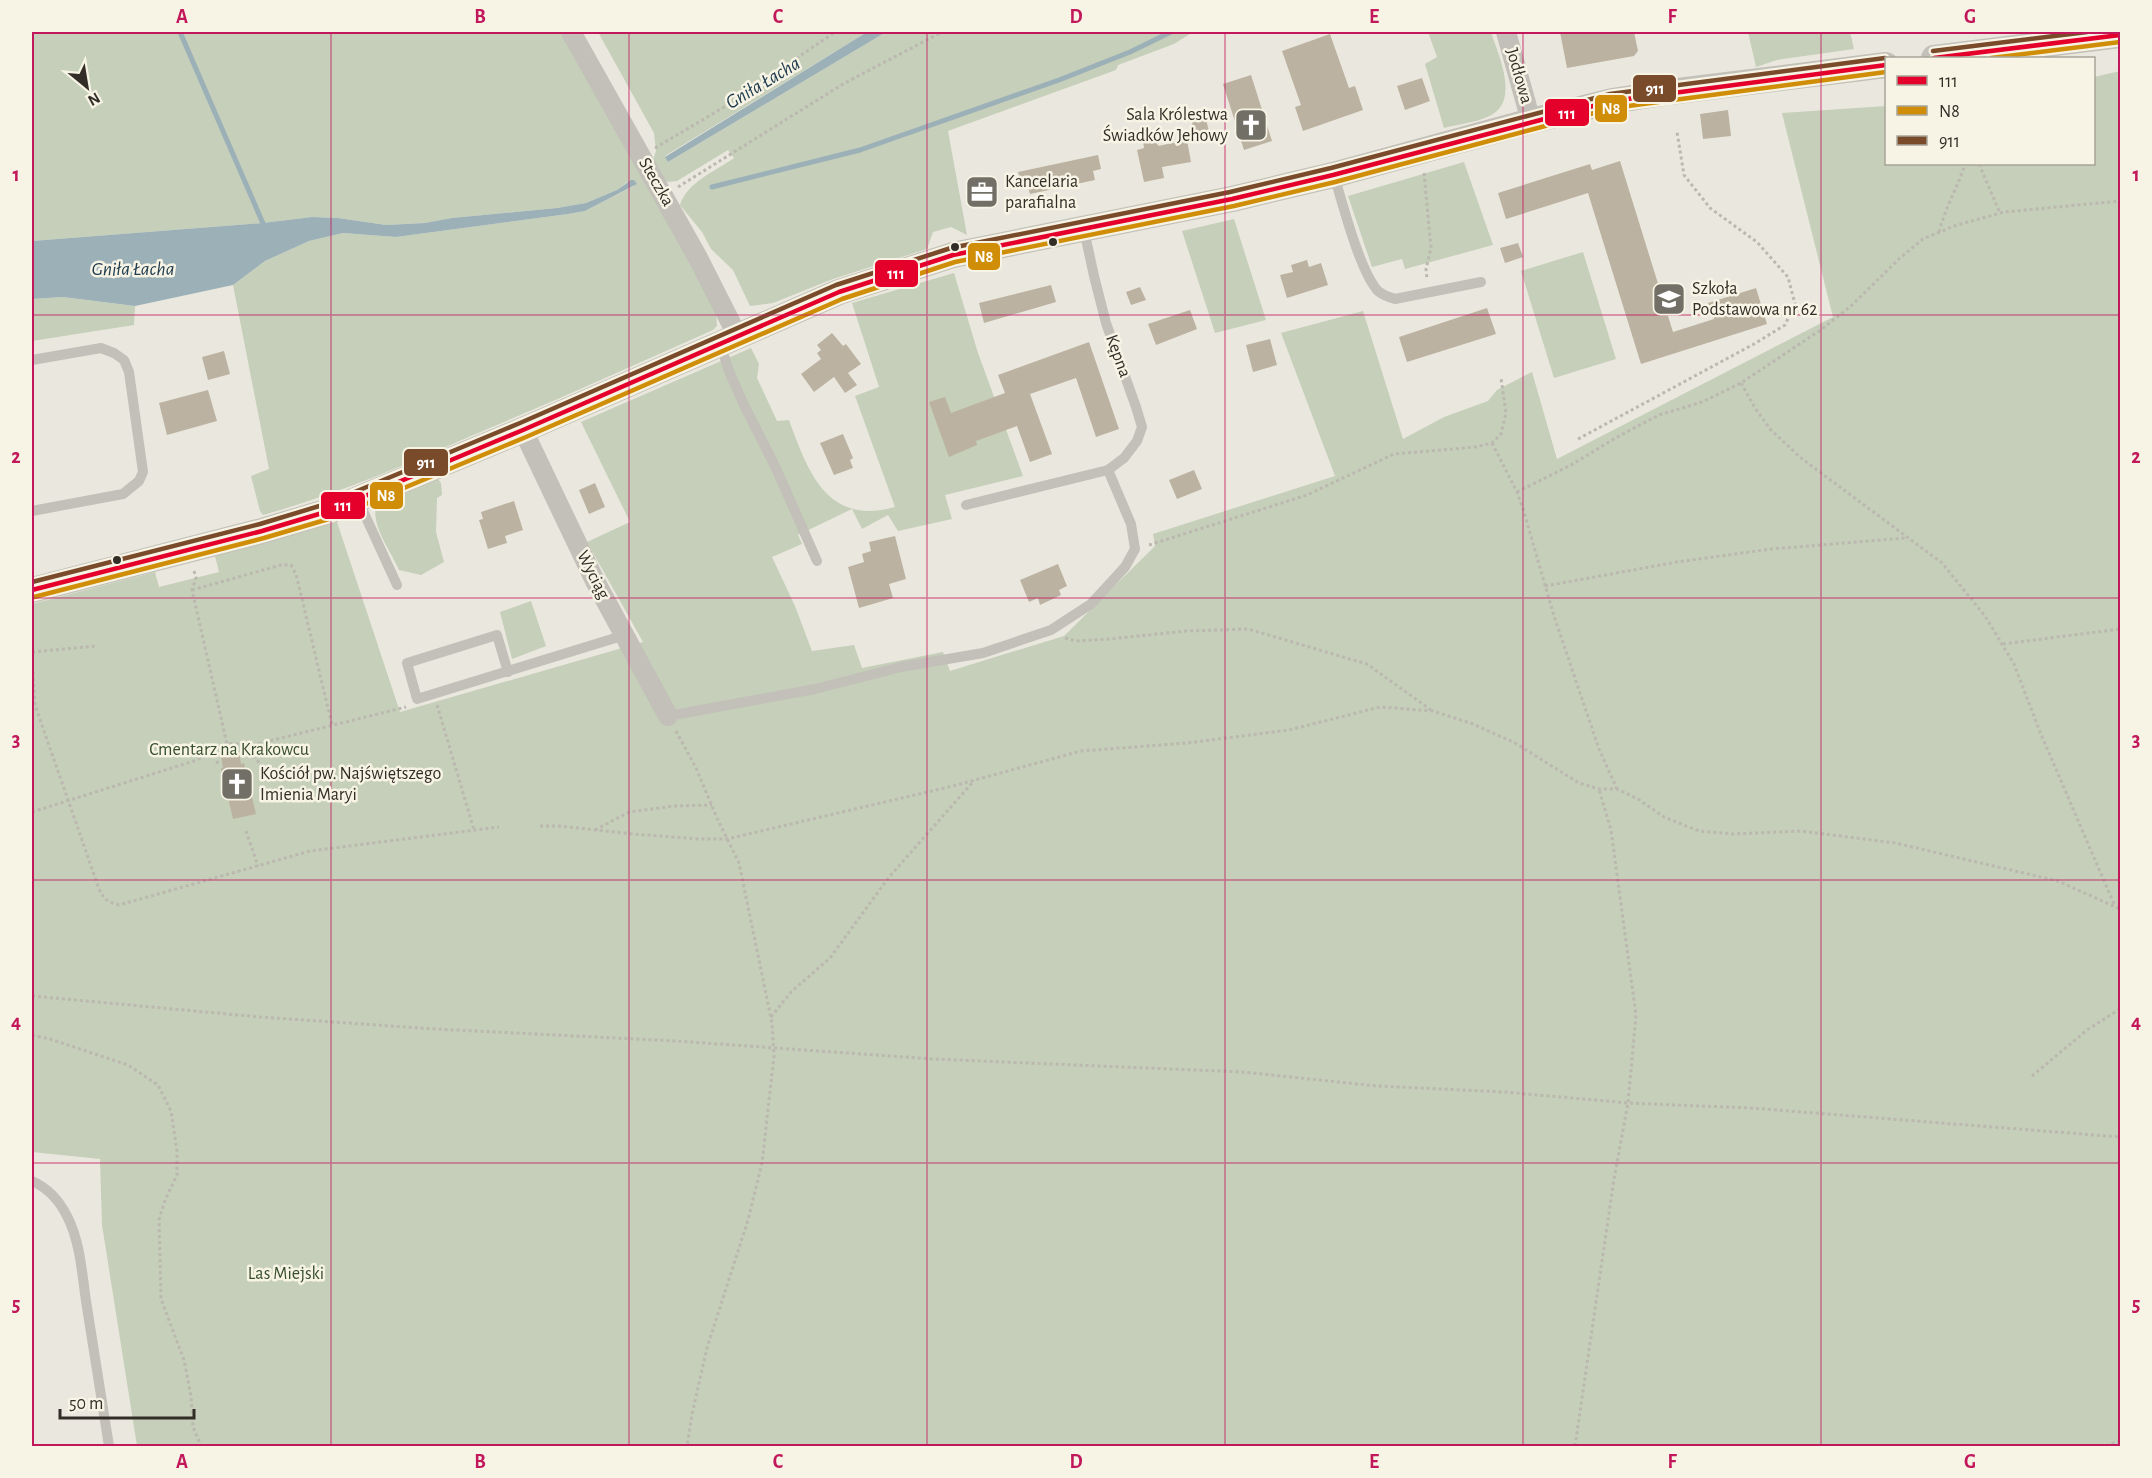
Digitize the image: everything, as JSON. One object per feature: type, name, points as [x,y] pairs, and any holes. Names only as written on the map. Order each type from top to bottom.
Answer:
[{"type":"street","name":"Steczka","points":[[571,32],[664,196],[728,339]]},
{"type":"street","name":"Jodłowa","points":[[1506,32],[1531,121]]},
{"type":"street","points":[[1942,57],[2121,35]]},
{"type":"street","points":[[32,590],[279,526],[358,500],[838,292],[953,255],[1232,199],[1334,175],[1612,101],[1885,65]]},
{"type":"street","name":"Wyciąg","points":[[523,430],[595,581],[668,716]]},
{"type":"lane","points":[[1334,175],[1366,273],[1377,290],[1385,296],[1395,299],[1481,282]]},
{"type":"lane","name":"Kępna","points":[[1084,230],[1106,323],[1142,427],[1137,441],[1124,458],[1108,470]]},
{"type":"lane","points":[[728,339],[729,371],[776,466],[817,561]]},
{"type":"lane","points":[[32,360],[101,348],[124,360],[129,372],[143,472],[139,481],[123,494],[32,511]]},
{"type":"lane","points":[[668,716],[815,689],[901,667],[983,653],[1051,630],[1091,604],[1125,567],[1135,549],[1131,524],[1108,470],[966,505]]},
{"type":"lane","points":[[358,500],[396,585]]},
{"type":"lane","points":[[508,672],[497,635],[407,663],[417,699],[508,672],[625,635]]},
{"type":"lane","points":[[32,1181],[41,1185],[54,1197],[68,1217],[73,1230],[81,1267],[109,1446]]},
{"type":"path","points":[[641,156],[769,83],[794,60],[835,32]]},
{"type":"path","points":[[664,196],[843,84],[942,32]]},
{"type":"path","points":[[1578,439],[1785,325],[1795,304],[1788,277],[1756,242],[1710,208],[1684,175],[1677,132]]},
{"type":"path","points":[[1939,232],[1943,216],[1958,186],[1965,165]]},
{"type":"path","points":[[1978,165],[2000,213]]},
{"type":"path","points":[[1424,172],[1431,248],[1426,269],[1430,292]]},
{"type":"path","points":[[1517,492],[1571,465],[1659,415],[1702,402],[1741,383],[1822,329],[1851,306],[1923,239],[1954,226],[2000,213],[2121,201]]},
{"type":"path","points":[[1134,544],[1148,546],[1307,495],[1394,454],[1475,447],[1492,443],[1501,434],[1506,413],[1501,378]]},
{"type":"path","points":[[1741,383],[1755,408],[1778,437],[1801,458],[1942,563],[1985,616],[2014,664],[2040,732],[2115,906]]},
{"type":"path","points":[[1492,443],[1517,492],[1545,586],[1599,749],[1617,789]]},
{"type":"path","points":[[1545,586],[1677,562],[1771,549],[1908,538]]},
{"type":"path","points":[[192,590],[281,565],[291,565],[296,574],[332,725]]},
{"type":"path","points":[[196,578],[192,590],[227,744]]},
{"type":"path","points":[[2002,645],[2121,628]]},
{"type":"path","points":[[1051,630],[1055,635],[1076,641],[1186,631],[1248,629],[1367,664],[1433,711]]},
{"type":"path","points":[[32,652],[96,646]]},
{"type":"path","points":[[32,660],[35,705],[99,889],[105,900],[111,903],[119,905],[310,851],[499,827]]},
{"type":"path","points":[[245,747],[409,707],[417,699]]},
{"type":"path","points":[[436,702],[474,830]]},
{"type":"path","points":[[540,826],[688,839],[727,839],[974,781],[1081,751],[1187,743],[1289,730],[1380,707],[1433,711],[1473,724],[1515,742],[1579,783],[1599,789],[1617,789],[1638,799],[1664,817],[1699,831],[1733,834],[1801,831],[1895,843],[2058,881],[2121,909]]},
{"type":"path","points":[[668,716],[696,768],[739,863],[771,1017],[773,1048],[762,1163],[748,1220],[707,1348],[687,1446]]},
{"type":"path","points":[[32,812],[198,760],[214,749],[236,742],[245,747],[263,767]]},
{"type":"path","points":[[214,749],[218,765]]},
{"type":"path","points":[[771,1017],[791,992],[830,958],[889,877],[974,781]]},
{"type":"path","points":[[1575,1446],[1614,1179],[1628,1103],[1636,1015],[1611,830],[1599,789]]},
{"type":"path","points":[[594,830],[629,812],[674,806],[712,805]]},
{"type":"path","points":[[246,831],[258,866]]},
{"type":"path","points":[[32,996],[260,1017],[933,1059],[1243,1072],[1377,1086],[1504,1092],[1628,1103],[1751,1108],[2121,1137]]},
{"type":"path","points":[[2032,1076],[2087,1030],[2121,1009]]},
{"type":"path","points":[[32,1035],[128,1065],[158,1085],[171,1111],[177,1151],[177,1176],[165,1200],[159,1220],[161,1299],[184,1360],[192,1396],[193,1427],[201,1446]]},
{"type":"path","points":[[2106,1446],[2121,1441]]},
{"type":"green space","points":[[32,32],[565,32],[647,180],[716,312],[717,326],[713,330],[623,370],[394,469],[343,489],[263,515],[251,476],[269,469],[233,285],[265,261],[309,241],[343,233],[396,237],[568,214],[585,211],[634,186],[627,182],[617,190],[586,203],[425,223],[386,225],[338,218],[312,217],[32,241]]},
{"type":"green space","points":[[598,32],[867,32],[665,156],[668,162],[886,32],[1193,32],[1174,44],[1118,65],[1116,70],[948,131],[967,235],[951,227],[933,232],[927,249],[833,279],[773,303],[750,306],[733,270],[711,249],[702,232],[680,205],[695,183],[734,158],[728,150],[677,181],[668,182],[663,179],[653,160],[656,151],[654,133]]},
{"type":"green space","points":[[1428,32],[1491,32],[1502,63],[1506,87],[1501,107],[1488,117],[1444,128],[1425,64],[1437,57]]},
{"type":"green space","points":[[1748,32],[1850,32],[1854,49],[1777,60],[1756,67]]},
{"type":"green space","points":[[2120,71],[2120,1446],[137,1446],[102,1225],[100,1159],[32,1152],[32,604],[155,572],[159,587],[219,572],[215,556],[337,522],[400,712],[643,642],[587,542],[630,522],[581,422],[751,348],[759,364],[757,378],[777,421],[789,420],[813,475],[837,502],[852,509],[798,535],[802,544],[772,557],[795,606],[812,651],[854,645],[862,668],[943,652],[950,671],[1064,636],[1155,546],[1153,534],[1335,476],[1281,333],[1363,311],[1403,439],[1444,417],[1488,401],[1497,390],[1532,372],[1557,459],[1833,317],[1782,113],[1885,106],[1885,165],[2095,165],[2095,77]]},
{"type":"green space","points":[[1464,162],[1493,245],[1405,269],[1402,259],[1372,267],[1348,196]]},
{"type":"green space","points":[[1234,219],[1266,320],[1215,333],[1182,231]]},
{"type":"green space","points":[[1583,252],[1616,359],[1554,378],[1521,271]]},
{"type":"green space","points":[[954,273],[978,353],[1023,476],[945,495],[952,519],[898,531],[888,515],[862,529],[852,509],[872,511],[895,507],[855,396],[879,387],[852,303]]},
{"type":"green space","points":[[63,297],[135,306],[134,325],[32,341],[32,299]]},
{"type":"green space","points":[[438,479],[441,483],[442,495],[437,498],[436,532],[444,562],[421,575],[399,570],[379,530],[375,513],[376,505]]},
{"type":"green space","points":[[531,601],[546,646],[512,659],[500,612]]},
{"type":"water","name":"Gniła Łacha","points":[[867,32],[886,32],[668,162],[665,157]]},
{"type":"water","name":"Gniła Łacha","points":[[631,180],[637,184],[585,211],[396,237],[343,233],[309,241],[265,261],[233,285],[135,306],[63,297],[32,299],[32,241],[312,217],[338,218],[386,225],[425,223],[586,203],[617,190]]},
{"type":"building","points":[[1560,32],[1634,32],[1638,51],[1634,56],[1567,68]]},
{"type":"building","points":[[1330,34],[1349,88],[1355,86],[1363,110],[1303,131],[1295,107],[1301,105],[1282,51]]},
{"type":"building","name":"Sala Królestwa Świadków Jehowy","points":[[1251,75],[1272,141],[1244,150],[1223,84]]},
{"type":"building","points":[[1422,78],[1430,101],[1405,110],[1397,86]]},
{"type":"building","points":[[1728,110],[1731,136],[1703,139],[1700,114]]},
{"type":"building","points":[[1206,119],[1209,132],[1195,136],[1192,122]]},
{"type":"building","points":[[1156,138],[1158,146],[1187,140],[1191,162],[1162,167],[1164,178],[1144,182],[1137,150],[1144,148],[1143,141]]},
{"type":"building","points":[[1098,155],[1101,169],[1093,171],[1095,180],[1030,194],[1027,184],[1022,185],[1018,172]]},
{"type":"building","points":[[1620,161],[1673,332],[1714,319],[1708,303],[1756,288],[1767,324],[1641,364],[1588,193],[1506,219],[1498,193],[1590,164],[1592,170]]},
{"type":"building","name":"Kancelaria parafialna","points":[[991,180],[996,201],[974,206],[969,185]]},
{"type":"building","points":[[1518,243],[1523,257],[1505,263],[1500,248]]},
{"type":"building","points":[[1307,260],[1309,267],[1321,263],[1328,285],[1287,298],[1280,275],[1293,272],[1291,265]]},
{"type":"building","points":[[1051,285],[1056,302],[984,323],[979,303]]},
{"type":"building","points":[[1140,287],[1146,300],[1131,305],[1126,292]]},
{"type":"building","points":[[1487,308],[1496,334],[1407,362],[1399,337]]},
{"type":"building","points":[[1190,310],[1197,329],[1156,345],[1148,324]]},
{"type":"building","points":[[832,333],[843,346],[846,344],[861,364],[848,373],[857,385],[845,393],[834,377],[814,392],[801,374],[821,359],[817,353],[821,350],[817,345]]},
{"type":"building","points":[[1270,339],[1277,365],[1253,372],[1246,345]]},
{"type":"building","points":[[1089,342],[1119,429],[1096,437],[1076,378],[1030,394],[1052,454],[1030,462],[1017,426],[976,441],[977,445],[949,457],[929,402],[945,397],[951,413],[1005,393],[998,375]]},
{"type":"building","points":[[224,351],[230,374],[208,380],[202,357]]},
{"type":"building","points":[[208,390],[217,421],[167,435],[159,403]]},
{"type":"building","points":[[843,434],[853,458],[850,460],[853,468],[834,475],[820,443]]},
{"type":"building","points":[[1194,470],[1202,489],[1177,499],[1169,480]]},
{"type":"building","points":[[595,483],[605,507],[589,514],[579,490]]},
{"type":"building","points":[[514,501],[523,530],[505,536],[507,543],[488,549],[479,520],[483,519],[481,512]]},
{"type":"building","points":[[895,536],[906,579],[889,584],[893,598],[859,608],[848,567],[864,562],[862,554],[871,551],[869,542]]},
{"type":"building","points":[[1058,564],[1067,586],[1059,590],[1061,595],[1040,605],[1038,598],[1029,602],[1020,580]]},
{"type":"building","name":"Kościół pw. Najświętszego Imienia Maryi","points":[[239,751],[256,814],[233,819],[221,768],[223,768],[221,756]]},
{"type":"waterway","points":[[180,32],[265,228]]},
{"type":"waterway","points":[[712,187],[860,150],[1059,80],[1130,52],[1171,32]]},
{"type":"transit line","name":"911","points":[[1933,51],[2087,32]]},
{"type":"transit line","name":"111","points":[[1942,57],[2120,35]]},
{"type":"transit line","name":"N8","points":[[1999,57],[2120,42]]},
{"type":"transit line","name":"911","points":[[32,582],[260,524],[326,504],[520,423],[836,285],[951,248],[1230,192],[1331,168],[1610,94],[1885,58]]},
{"type":"transit line","name":"111","points":[[32,590],[262,531],[329,511],[523,430],[839,292],[953,255],[1232,199],[1333,175],[1612,101],[1885,65]]},
{"type":"transit line","name":"N8","points":[[34,597],[264,538],[332,518],[526,437],[842,299],[955,262],[1234,206],[1335,182],[1613,108],[1885,72]]},
{"type":"place","name":"Sala Królestwa Świadków Jehowy","points":[[1251,125]]},
{"type":"place","name":"Kancelaria parafialna","points":[[982,192]]},
{"type":"place","name":"Szkoła Podstawowa nr 62","points":[[1669,299]]},
{"type":"place","name":"Kościół pw. Najświętszego Imienia Maryi","points":[[237,784]]},
{"type":"park label","name":"Cmentarz na Krakowcu","points":[[229,750]]},
{"type":"park label","name":"Las Miejski","points":[[286,1274]]}]
